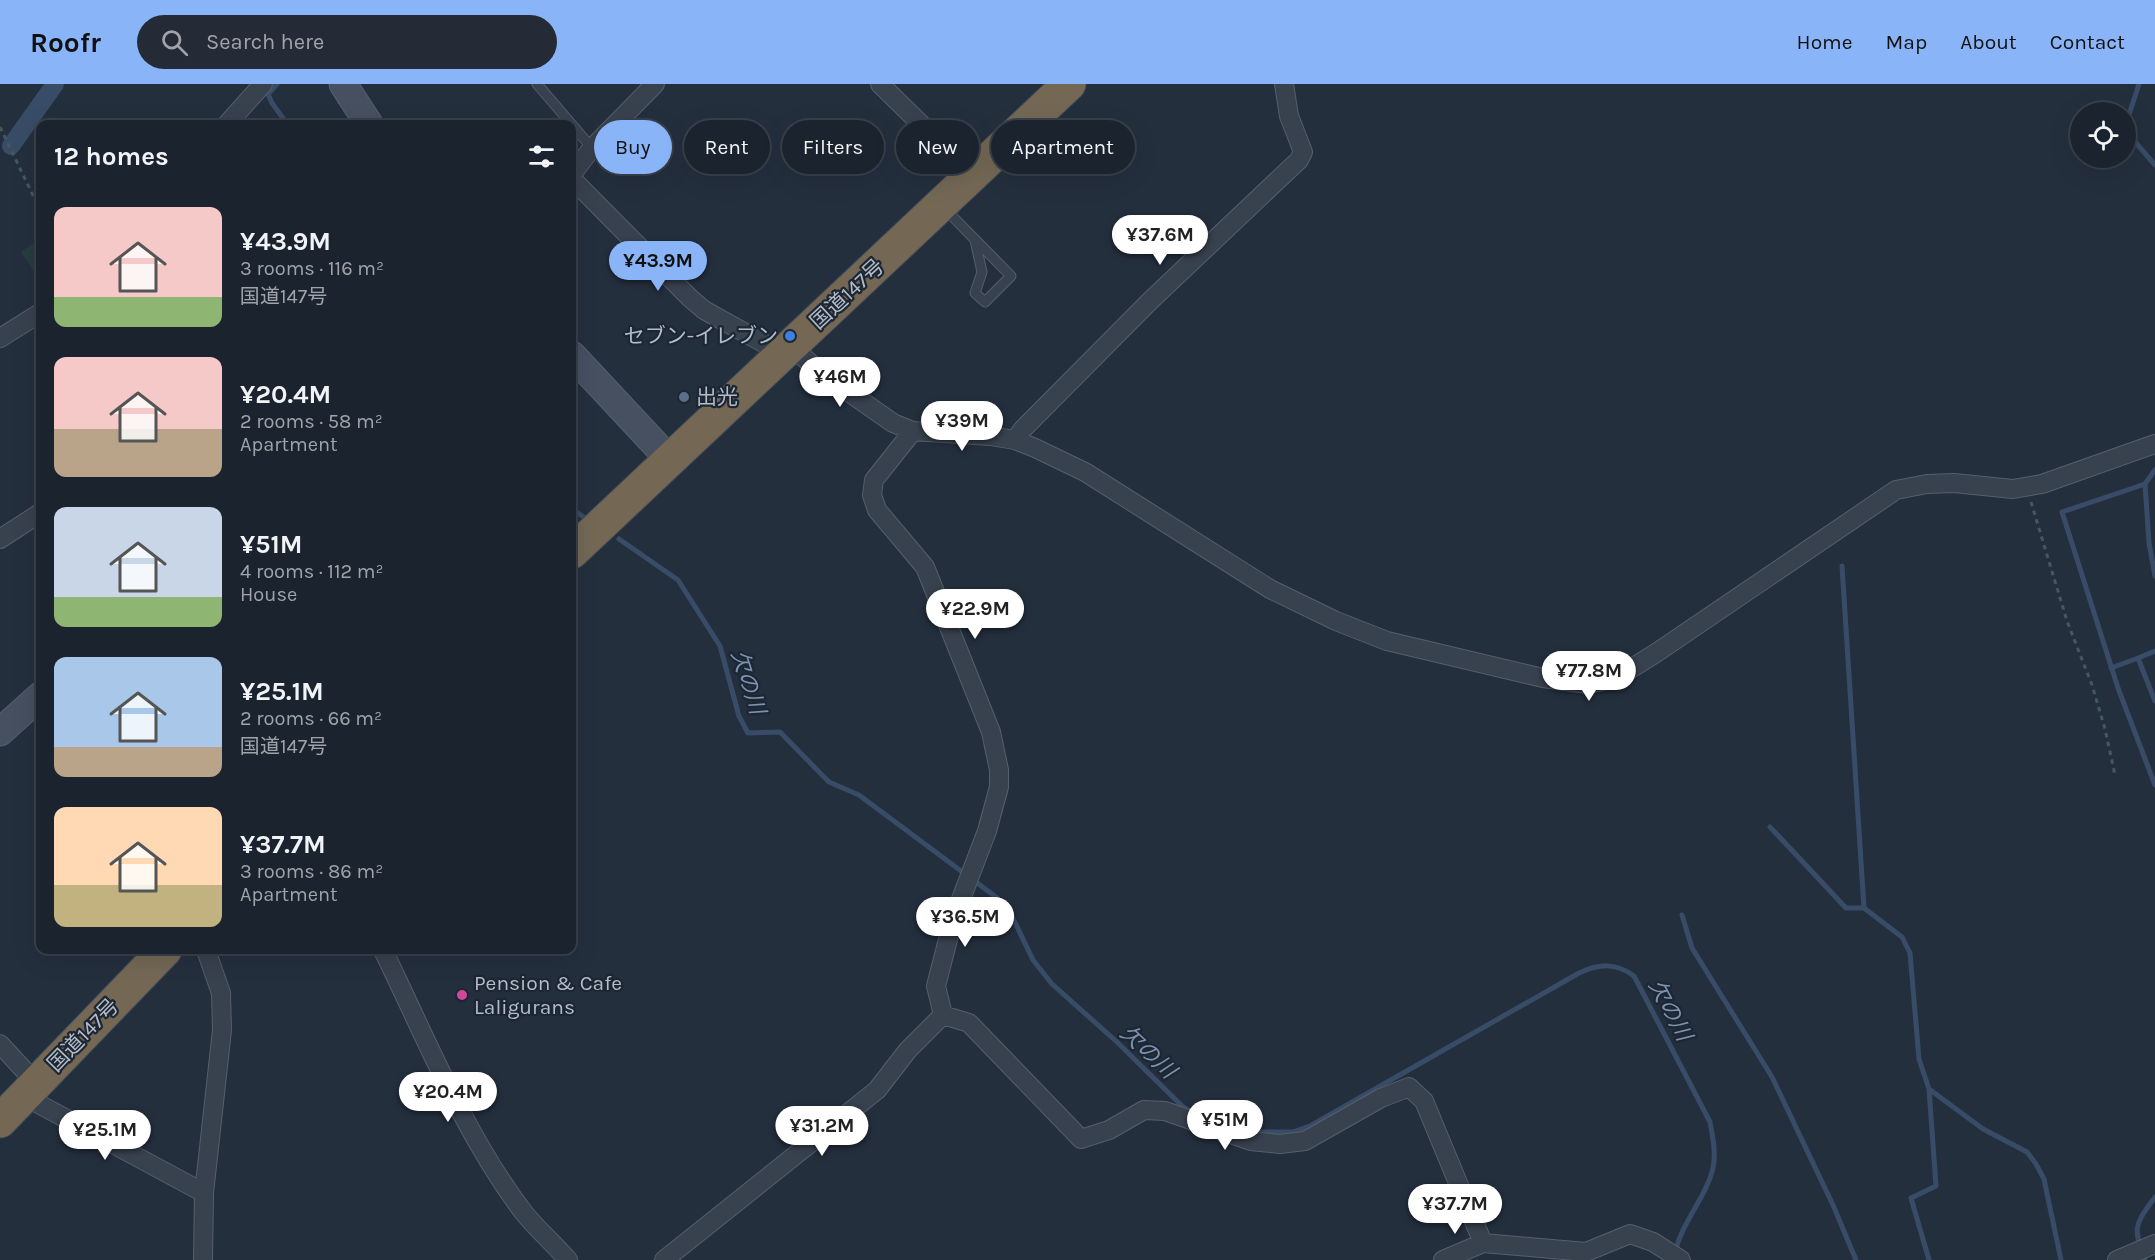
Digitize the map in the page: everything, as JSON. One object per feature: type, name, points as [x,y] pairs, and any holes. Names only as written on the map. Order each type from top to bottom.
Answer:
[{"type":"highway","name":"国道147号","points":[[576,548],[1069,84]]},
{"type":"highway","name":"国道147号","points":[[0,1121],[161,954]]},
{"type":"street","points":[[231,120],[263,84]]},
{"type":"street","points":[[343,84],[366,120]]},
{"type":"street","points":[[576,169],[592,148],[655,84]]},
{"type":"street","points":[[880,84],[973,175]]},
{"type":"street","points":[[1015,440],[1022,430],[1150,301],[1299,160],[1304,152],[1289,116],[1284,84]]},
{"type":"street","points":[[576,184],[690,298],[711,314],[788,350],[893,423],[913,431],[1015,440],[1085,472],[1270,589],[1336,621],[1387,641],[1544,678],[1588,684],[1616,678],[1896,490],[1927,484],[1954,483],[2013,489],[2027,487],[2042,484],[2155,444]]},
{"type":"street","points":[[0,338],[36,316]]},
{"type":"street","points":[[576,358],[670,460]]},
{"type":"street","points":[[913,431],[874,480],[872,495],[877,510],[926,567],[991,732],[999,770],[999,787],[987,831],[966,880],[936,986],[943,1015]]},
{"type":"street","points":[[0,539],[36,516]]},
{"type":"street","points":[[0,732],[36,700]]},
{"type":"street","points":[[203,1260],[204,1193],[222,1030],[221,993],[207,954]]},
{"type":"street","points":[[385,954],[461,1109],[494,1168],[525,1214],[568,1260]]},
{"type":"street","points":[[943,1015],[969,1023],[1012,1071],[1081,1139],[1109,1130],[1144,1110],[1165,1111],[1251,1142],[1280,1144],[1305,1141],[1381,1098],[1408,1087],[1424,1101],[1482,1242]]},
{"type":"street","points":[[664,1260],[877,1090],[908,1050],[943,1015]]},
{"type":"street","points":[[0,1044],[30,1090],[204,1193]]},
{"type":"street","points":[[1443,1260],[1482,1242],[1588,1256],[1630,1234],[1653,1242],[1674,1256]]},
{"type":"lane","points":[[537,84],[568,120]]},
{"type":"lane","points":[[576,129],[592,148]]},
{"type":"lane","points":[[942,205],[1011,276],[985,302],[975,293],[982,272],[975,240]]},
{"type":"path","points":[[0,127],[36,202]]},
{"type":"path","points":[[2027,487],[2067,621],[2102,718],[2115,775]]},
{"type":"green space","points":[[36,241],[36,275],[21,252]]},
{"type":"waterway","points":[[11,146],[55,84]]},
{"type":"waterway","name":"欠の川","points":[[277,84],[268,94],[284,120]]},
{"type":"waterway","points":[[2139,84],[2126,124],[2131,137],[2155,165]]},
{"type":"waterway","points":[[2155,470],[2145,484],[2149,543],[2155,576]]},
{"type":"waterway","points":[[2145,484],[2062,512],[2118,688],[2155,785]]},
{"type":"waterway","name":"欠の川","points":[[576,512],[588,520]]},
{"type":"waterway","name":"欠の川","points":[[619,539],[678,580],[720,646],[739,716],[748,733],[780,732],[829,782],[859,795],[996,897],[1010,912],[1033,960],[1052,984],[1191,1112]]},
{"type":"waterway","points":[[1842,566],[1864,908],[1902,937],[1910,953],[1919,1059],[1929,1089],[1936,1186],[1911,1198],[1929,1260]]},
{"type":"waterway","points":[[2155,651],[2138,658],[2155,701]]},
{"type":"waterway","points":[[2111,668],[2138,658]]},
{"type":"waterway","points":[[1770,827],[1846,908],[1864,908]]},
{"type":"waterway","points":[[1682,915],[1692,948],[1772,1077],[1833,1205],[1856,1260]]},
{"type":"waterway","name":"欠の川","points":[[1253,1132],[1293,1132],[1310,1126],[1579,973],[1600,966],[1620,968],[1634,976],[1710,1122],[1714,1151],[1713,1168],[1710,1179],[1678,1241],[1675,1253]]},
{"type":"waterway","points":[[1929,1089],[1983,1129],[2027,1152],[2044,1179],[2061,1260]]},
{"type":"waterway","points":[[2145,1260],[2138,1240],[2138,1226],[2155,1197]]},
{"type":"place","name":"セブン-イレブン","points":[[790,336]]},
{"type":"place","name":"出光","points":[[684,397]]},
{"type":"place","name":"Pension & Cafe Laligurans","points":[[462,995]]}]
